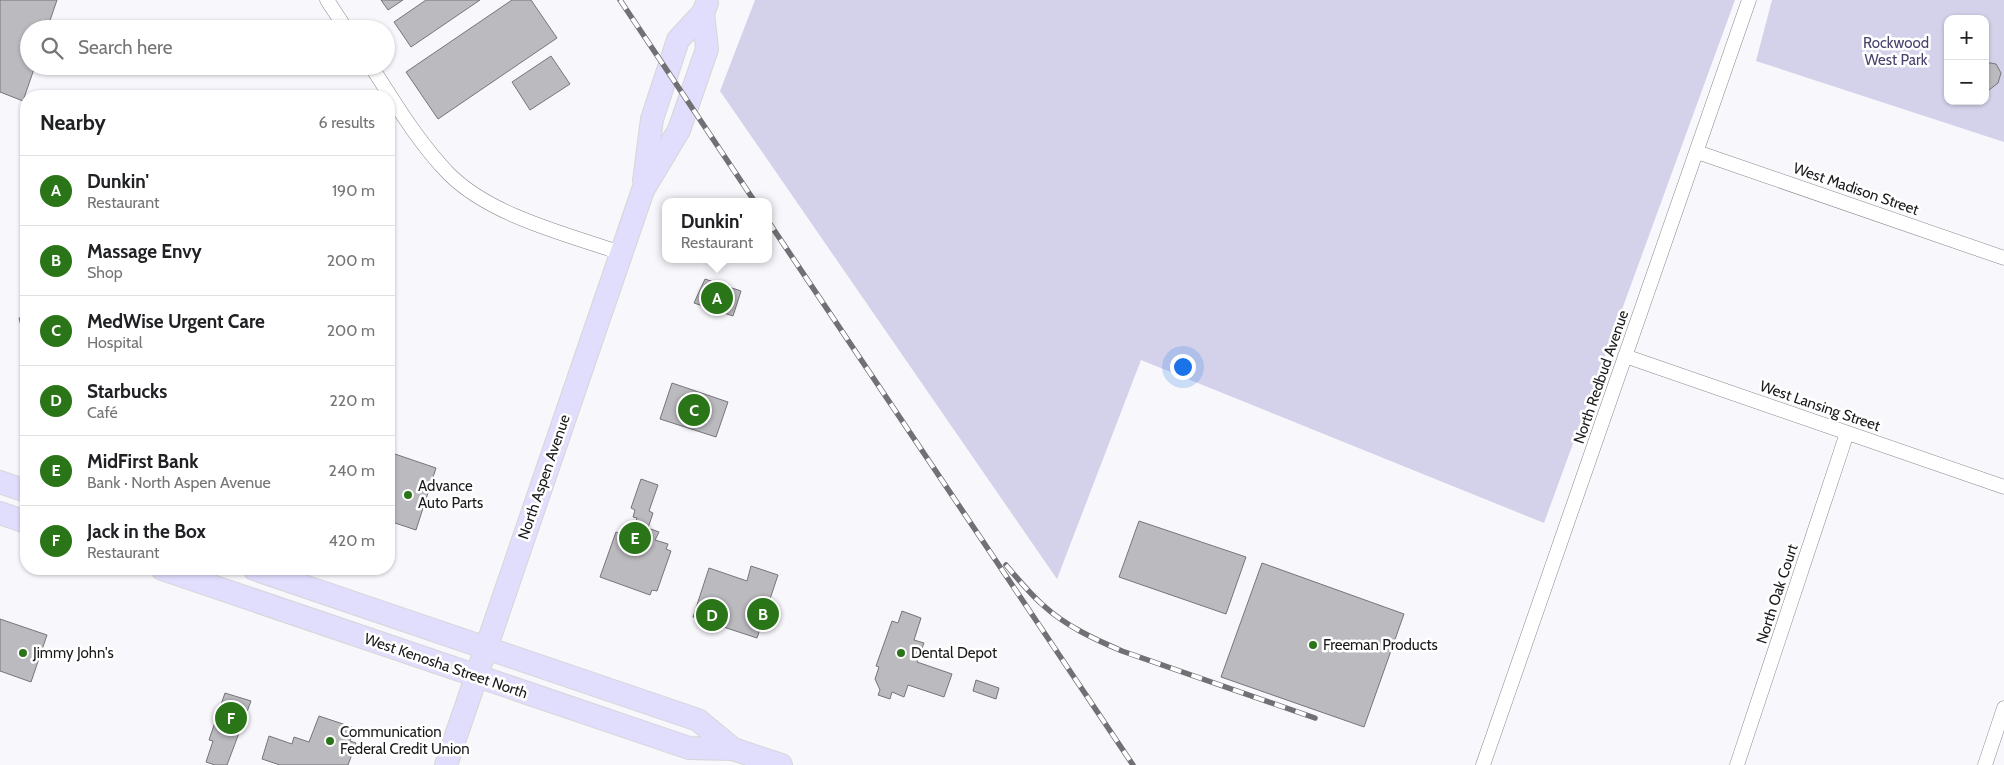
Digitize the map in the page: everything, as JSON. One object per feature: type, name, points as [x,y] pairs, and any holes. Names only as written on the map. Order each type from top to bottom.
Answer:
[{"type":"main road","name":"North Aspen Avenue","points":[[446,765],[643,190],[679,130],[707,49],[706,6]]},
{"type":"main road","points":[[0,482],[20,489]]},
{"type":"main road","points":[[0,513],[20,520]]},
{"type":"main road","name":"West Kenosha Street North","points":[[180,575],[689,748],[733,749],[781,765]]},
{"type":"main road","name":"West Kenosha Street North","points":[[272,575],[698,720],[733,749]]},
{"type":"street","points":[[327,0],[340,20]]},
{"type":"street","name":"North Redbud Avenue","points":[[1483,765],[1749,0]]},
{"type":"street","points":[[377,75],[387,90]]},
{"type":"street","points":[[395,103],[417,137],[450,175],[479,197],[531,223],[621,253]]},
{"type":"street","name":"West Madison Street","points":[[1696,152],[2004,258]]},
{"type":"street","name":"West Lansing Street","points":[[1625,356],[2004,487]]},
{"type":"street","name":"North Oak Court","points":[[1737,765],[1847,433]]},
{"type":"street","points":[[1984,765],[2004,708]]},
{"type":"green space","points":[[755,0],[1735,0],[1544,523],[1141,360],[1057,579],[720,91]]},
{"type":"green space","name":"Rockwood West Park","points":[[1772,0],[2004,0],[2004,142],[1756,61]]},
{"type":"building","points":[[0,0],[57,0],[50,20],[20,20],[20,75],[32,75],[27,90],[20,90],[20,100],[0,92]]},
{"type":"building","points":[[381,0],[403,0],[388,10]]},
{"type":"building","points":[[426,0],[480,0],[411,47],[395,21]]},
{"type":"building","points":[[512,0],[531,0],[557,38],[438,119],[406,72]]},
{"type":"building","points":[[551,56],[570,84],[530,110],[512,82]]},
{"type":"building","points":[[1989,63],[1996,64],[2001,73],[1998,83],[1989,90]]},
{"type":"building","points":[[705,279],[720,284],[721,282],[741,291],[733,316],[694,303]]},
{"type":"building","points":[[672,383],[728,402],[716,437],[660,419]]},
{"type":"building","name":"Advance Auto Parts","points":[[395,454],[436,468],[416,530],[395,523]]},
{"type":"building","points":[[641,479],[658,485],[649,511],[653,513],[648,528],[659,532],[655,540],[668,544],[666,549],[671,551],[657,591],[652,590],[650,595],[600,577],[616,532],[630,537],[637,518],[633,517],[635,510],[631,508]]},
{"type":"building","points":[[1139,521],[1246,557],[1226,614],[1119,577]]},
{"type":"building","name":"Freeman Products","points":[[1262,563],[1404,614],[1364,727],[1221,677]]},
{"type":"building","points":[[751,566],[778,575],[757,638],[693,617],[709,568],[747,581]]},
{"type":"building","name":"Dental Depot","points":[[902,611],[921,618],[914,640],[924,643],[917,662],[952,674],[944,697],[908,685],[904,697],[892,692],[890,699],[878,695],[880,690],[875,679],[879,667],[876,666],[892,621],[898,623]]},
{"type":"building","points":[[0,619],[47,635],[31,682],[0,671]]},
{"type":"building","points":[[976,680],[999,688],[996,699],[973,691]]},
{"type":"building","points":[[225,693],[251,701],[227,765],[215,765],[206,762],[213,741],[209,740]]},
{"type":"building","name":"Communication Federal Credit Union","points":[[319,716],[355,728],[350,741],[356,743],[348,765],[280,765],[262,759],[269,736],[292,744],[294,737],[309,742]]},
{"type":"railway","points":[[620,0],[752,198]]},
{"type":"railway","points":[[772,227],[1133,765]]},
{"type":"railway","points":[[1006,565],[1044,606],[1071,626],[1091,637],[1122,651],[1315,718]]},
{"type":"place","name":"Dunkin'","points":[[717,298]]},
{"type":"place","name":"MedWise Urgent Care","points":[[694,410]]},
{"type":"place","name":"Advance Auto Parts","points":[[408,495]]},
{"type":"place","name":"MidFirst Bank","points":[[635,538]]},
{"type":"place","name":"Massage Envy","points":[[763,614]]},
{"type":"place","name":"Starbucks","points":[[712,615]]},
{"type":"place","name":"Freeman Products","points":[[1313,645]]},
{"type":"place","name":"Jimmy John's","points":[[23,653]]},
{"type":"place","name":"Dental Depot","points":[[901,653]]},
{"type":"place","name":"Jack in the Box","points":[[231,718]]},
{"type":"place","name":"Communication Federal Credit Union","points":[[330,741]]}]
